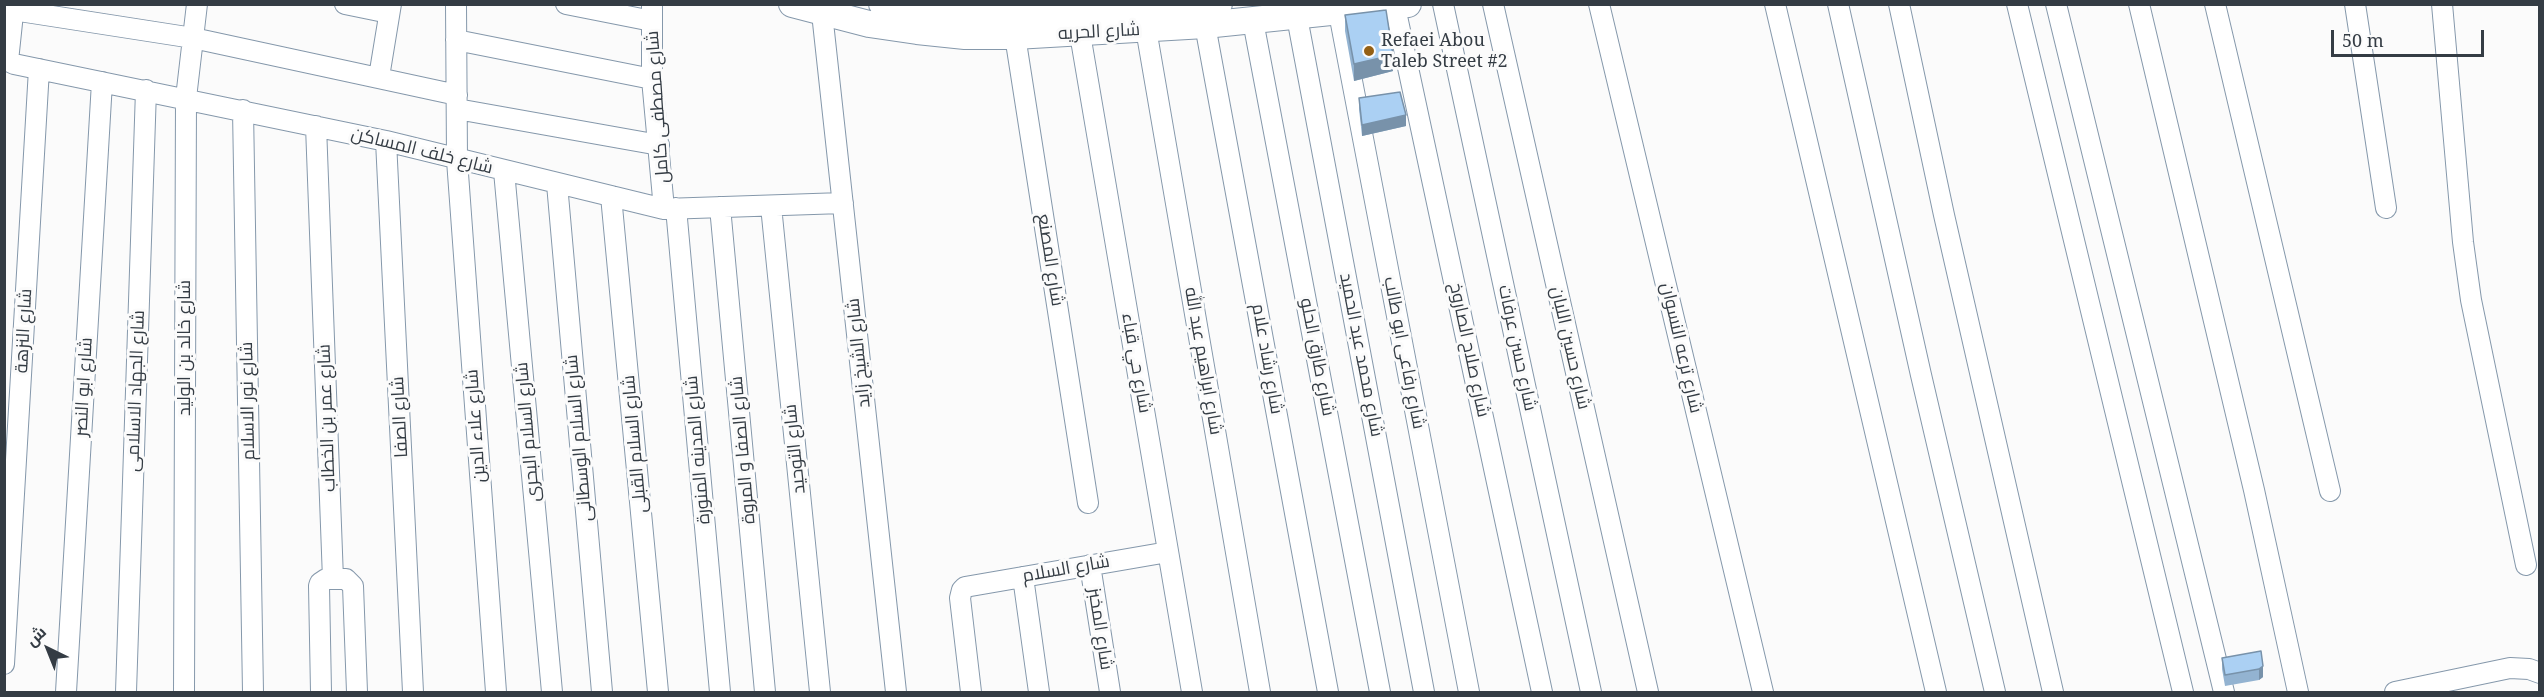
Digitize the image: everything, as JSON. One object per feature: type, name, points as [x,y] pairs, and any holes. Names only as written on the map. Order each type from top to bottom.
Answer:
[{"type":"main road","name":"شارع الحريه","points":[[792,4],[822,9],[869,24],[965,36],[1013,27],[1212,15],[1253,21],[1401,6]]},
{"type":"main road","name":"شارع الحريه","points":[[882,4],[953,14],[1013,27],[1080,34],[1146,29],[1212,15]]},
{"type":"street","name":"شارع خالد بن الوليد","points":[[184,693],[186,98],[196,4]]},
{"type":"street","points":[[345,4],[390,9],[379,77]]},
{"type":"street","name":"شارع علاء الدين","points":[[456,4],[457,160],[496,693]]},
{"type":"street","points":[[566,4],[652,13]]},
{"type":"street","name":"شارع حسن عرفات","points":[[1443,4],[1591,693]]},
{"type":"street","name":"شارع حسين اللبان","points":[[1493,4],[1648,693]]},
{"type":"street","name":"شارع ترعه النسوان","points":[[1599,4],[1763,693]]},
{"type":"street","points":[[1774,4],[1936,693]]},
{"type":"street","points":[[1838,4],[1995,693]]},
{"type":"street","points":[[1899,4],[1946,226],[2053,693]]},
{"type":"street","points":[[2017,4],[2183,693]]},
{"type":"street","points":[[2056,4],[2224,693]]},
{"type":"street","points":[[2139,4],[2254,490],[2298,693]]},
{"type":"street","points":[[2215,4],[2330,491]]},
{"type":"street","points":[[2355,4],[2386,208]]},
{"type":"street","points":[[2442,4],[2463,242],[2471,300],[2526,564]]},
{"type":"street","name":"شارع صلاح الصاروخ","points":[[1401,6],[1542,693]]},
{"type":"street","points":[[6,60],[14,7],[193,38],[379,77],[457,102],[659,145]]},
{"type":"street","name":"شارع الشيخ زايد","points":[[822,9],[897,693]]},
{"type":"street","name":"شارع مصطفى كامل","points":[[652,13],[652,79],[659,145],[670,209]]},
{"type":"street","name":"شارع رفاعى ابو طالب","points":[[1339,13],[1469,693]]},
{"type":"street","name":"شارع رشاد علام","points":[[1212,15],[1328,693]]},
{"type":"street","name":"شارع محمد عبد الحميد","points":[[1297,17],[1424,693]]},
{"type":"street","name":"شارع طارق الحلو","points":[[1253,21],[1380,693]]},
{"type":"street","name":"شارع المصنع","points":[[1013,27],[1088,503]]},
{"type":"street","name":"شارع ابراهيم عبد الله","points":[[1146,29],[1260,693]]},
{"type":"street","name":"شارع حي قباء","points":[[1080,34],[1192,693]]},
{"type":"street","points":[[456,40],[652,79]]},
{"type":"street","name":"شارع خلف المساكن","points":[[6,60],[39,69],[386,141],[557,184],[670,209],[843,203]]},
{"type":"street","name":"شارع النزهة","points":[[4,664],[39,69]]},
{"type":"street","name":"شارع ابو النصر","points":[[66,693],[102,82]]},
{"type":"street","name":"شارع الجهاد الاسلامى","points":[[126,693],[146,90]]},
{"type":"street","name":"شارع نور الاسلام","points":[[243,110],[253,693]]},
{"type":"street","name":"شارع عمر بن الخطاب","points":[[316,126],[333,579]]},
{"type":"street","name":"شارع الصفا","points":[[386,141],[413,693]]},
{"type":"street","name":"شارع السلام البحرى","points":[[504,171],[552,693]]},
{"type":"street","name":"شارع السلام الوسطانى","points":[[557,184],[602,693]]},
{"type":"street","name":"شارع السلام القبلى","points":[[611,196],[658,693]]},
{"type":"street","name":"شارع التوحيد","points":[[771,206],[820,693]]},
{"type":"street","name":"شارع الصفا و المروة","points":[[720,207],[765,693]]},
{"type":"street","name":"شارع المدينه المنورة","points":[[670,209],[720,693]]},
{"type":"street","name":"شارع السلام","points":[[971,693],[960,598],[965,587],[1168,552]]},
{"type":"street","name":"شارع المخبز","points":[[1090,565],[1110,693]]},
{"type":"street","points":[[1023,577],[1039,693]]},
{"type":"street","points":[[321,693],[319,586],[322,580],[333,579],[346,579],[353,586],[357,693]]},
{"type":"street","points":[[2395,693],[2510,668],[2529,669],[2540,673]]},
{"type":"building","name":"Refaei Abou Taleb Street #2","points":[[1386,10],[1393,55],[1354,64],[1345,15]]},
{"type":"building","points":[[1400,92],[1406,115],[1362,125],[1359,98]]},
{"type":"building","points":[[2261,651],[2263,666],[2259,669],[2225,675],[2222,658]]},
{"type":"place","name":"Refaei Abou Taleb Street #2","points":[[1369,51]]}]
